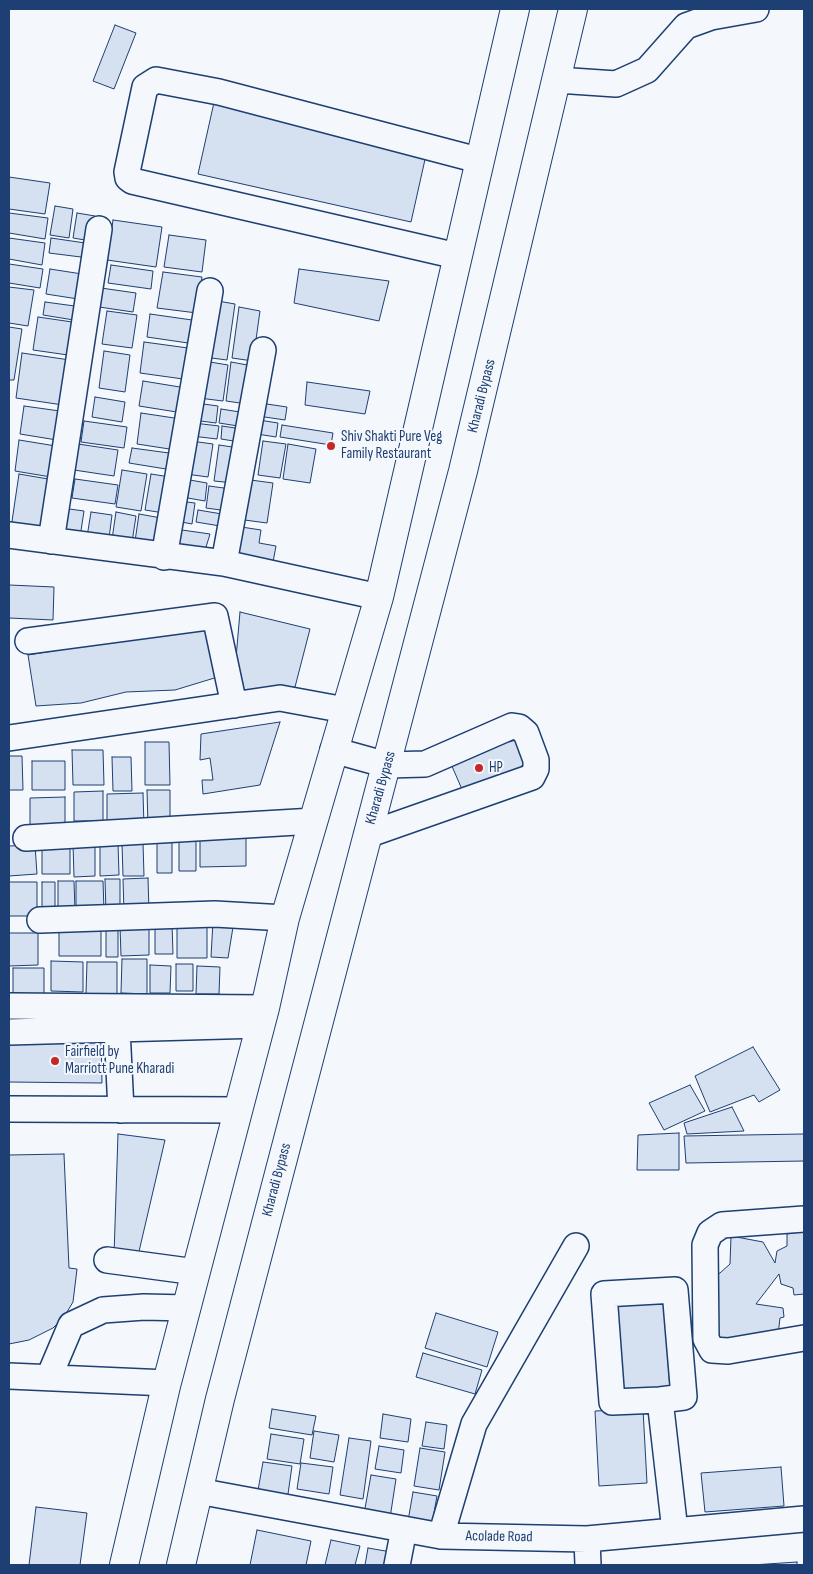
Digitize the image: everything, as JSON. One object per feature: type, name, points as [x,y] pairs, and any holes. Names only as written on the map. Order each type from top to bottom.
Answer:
[{"type":"highway","points":[[124,1565],[167,1383],[263,1017],[285,918],[379,597],[478,160],[515,9]]},
{"type":"highway","name":"Kharadi Bypass","points":[[181,1565],[198,1491],[484,388],[573,9]]},
{"type":"street","points":[[556,80],[616,84],[647,70],[686,26],[711,17],[756,9]]},
{"type":"street","points":[[457,256],[132,181],[128,178],[128,172],[144,96],[146,87],[150,82],[164,81],[219,92],[478,160]]},
{"type":"street","points":[[50,541],[99,229]]},
{"type":"street","points":[[164,557],[210,290]]},
{"type":"street","points":[[224,563],[263,350]]},
{"type":"street","points":[[9,535],[164,557],[224,563],[379,597]]},
{"type":"street","points":[[28,641],[215,616],[234,705]]},
{"type":"street","points":[[9,738],[280,698],[345,710]]},
{"type":"street","points":[[333,750],[387,765],[425,764],[512,726],[520,727],[526,733],[536,760],[536,769],[532,777],[367,835]]},
{"type":"street","points":[[26,838],[314,821]]},
{"type":"street","points":[[40,920],[215,914],[285,918]]},
{"type":"street","points":[[9,1006],[263,1017]]},
{"type":"street","points":[[9,1032],[117,1029],[263,1017]]},
{"type":"street","points":[[117,1029],[121,1110]]},
{"type":"street","points":[[9,1109],[238,1110]]},
{"type":"street","points":[[804,1219],[722,1225],[710,1233],[706,1245],[706,1339],[712,1350],[728,1351],[804,1338]]},
{"type":"street","points":[[441,1536],[474,1424],[576,1246]]},
{"type":"street","points":[[107,1260],[196,1272]]},
{"type":"street","points":[[675,1290],[684,1397],[660,1400],[612,1402],[604,1294],[675,1290]]},
{"type":"street","points":[[49,1377],[71,1326],[103,1310],[144,1307],[187,1308]]},
{"type":"street","points":[[9,1376],[167,1383]]},
{"type":"street","points":[[660,1400],[675,1531]]},
{"type":"street","name":"Acolade Road","points":[[198,1491],[441,1536],[588,1539],[804,1519]]},
{"type":"street","points":[[397,1565],[404,1529]]},
{"type":"street","points":[[588,1539],[588,1565]]},
{"type":"building","points":[[115,25],[136,33],[114,89],[93,81]]},
{"type":"building","points":[[215,98],[428,146],[411,222],[198,174]]},
{"type":"building","points":[[9,177],[50,183],[45,214],[9,209]]},
{"type":"building","points":[[55,206],[73,209],[69,238],[50,235]]},
{"type":"building","points":[[9,213],[48,218],[45,239],[9,233]]},
{"type":"building","points":[[77,213],[95,216],[91,241],[73,238]]},
{"type":"building","points":[[113,220],[162,227],[156,267],[107,260]]},
{"type":"building","points":[[169,235],[206,240],[202,272],[164,267]]},
{"type":"building","points":[[9,238],[45,243],[42,265],[9,259]]},
{"type":"building","points":[[51,238],[92,244],[89,258],[49,253]]},
{"type":"building","points":[[9,264],[43,269],[40,288],[9,283]]},
{"type":"building","points":[[111,265],[153,271],[151,289],[108,283]]},
{"type":"building","points":[[50,269],[82,274],[78,299],[46,294]]},
{"type":"building","points":[[299,269],[389,281],[379,321],[294,303]]},
{"type":"building","points":[[163,272],[202,277],[197,313],[157,308]]},
{"type":"building","points":[[9,287],[34,290],[28,326],[9,323]]},
{"type":"building","points":[[101,288],[136,293],[133,312],[99,307]]},
{"type":"building","points":[[212,300],[235,304],[227,360],[204,357]]},
{"type":"building","points":[[45,302],[82,307],[80,321],[43,315]]},
{"type":"building","points":[[239,307],[260,311],[253,361],[232,358]]},
{"type":"building","points":[[107,311],[137,315],[132,348],[102,344]]},
{"type":"building","points":[[150,314],[192,320],[188,343],[147,337]]},
{"type":"building","points":[[38,317],[79,323],[75,356],[33,350]]},
{"type":"building","points":[[9,327],[22,329],[14,380],[9,380]]},
{"type":"building","points":[[144,342],[188,348],[183,379],[140,373]]},
{"type":"building","points":[[104,351],[130,355],[125,392],[99,388]]},
{"type":"building","points":[[22,353],[70,360],[63,405],[16,398]]},
{"type":"building","points":[[204,361],[228,365],[223,401],[199,398]]},
{"type":"building","points":[[231,362],[253,366],[247,404],[226,401]]},
{"type":"building","points":[[143,381],[186,388],[183,413],[139,406]]},
{"type":"building","points":[[307,382],[370,391],[365,414],[305,405]]},
{"type":"building","points":[[95,397],[125,402],[122,422],[92,417]]},
{"type":"building","points":[[196,403],[218,406],[216,423],[193,420]]},
{"type":"building","points":[[260,403],[287,407],[285,420],[258,416]]},
{"type":"building","points":[[24,406],[67,412],[63,441],[20,434]]},
{"type":"building","points":[[221,409],[240,412],[238,426],[219,423]]},
{"type":"building","points":[[141,413],[181,419],[176,450],[137,444]]},
{"type":"building","points":[[259,420],[278,423],[276,437],[257,434]]},
{"type":"building","points":[[84,421],[127,427],[124,448],[81,442]]},
{"type":"building","points":[[194,423],[219,426],[217,439],[192,436]]},
{"type":"building","points":[[282,425],[333,433],[331,445],[280,437]]},
{"type":"building","points":[[222,426],[242,429],[240,442],[221,439]]},
{"type":"building","points":[[19,440],[62,447],[57,478],[15,471]]},
{"type":"building","points":[[191,441],[213,444],[208,477],[186,474]]},
{"type":"building","points":[[263,441],[286,444],[280,478],[258,475]]},
{"type":"building","points":[[78,444],[118,450],[114,476],[74,470]]},
{"type":"building","points":[[288,444],[316,449],[310,483],[283,479]]},
{"type":"building","points":[[219,445],[239,448],[234,483],[214,481]]},
{"type":"building","points":[[132,448],[169,453],[166,469],[129,463]]},
{"type":"building","points":[[122,470],[147,474],[141,511],[116,507]]},
{"type":"building","points":[[19,474],[54,480],[46,533],[11,528]]},
{"type":"building","points":[[151,474],[170,477],[164,513],[145,510]]},
{"type":"building","points":[[75,479],[118,485],[115,504],[72,498]]},
{"type":"building","points":[[184,479],[207,483],[205,501],[182,497]]},
{"type":"building","points":[[243,479],[273,483],[267,523],[237,519]]},
{"type":"building","points":[[209,486],[231,489],[228,511],[206,508]]},
{"type":"building","points":[[178,501],[195,503],[192,524],[176,521]]},
{"type":"building","points":[[62,508],[84,511],[79,544],[57,540]]},
{"type":"building","points":[[198,510],[222,514],[220,526],[196,522]]},
{"type":"building","points":[[91,512],[112,515],[108,546],[86,543]]},
{"type":"building","points":[[116,512],[136,516],[131,549],[111,546]]},
{"type":"building","points":[[139,514],[161,518],[156,551],[134,548]]},
{"type":"building","points":[[235,526],[261,530],[259,543],[276,546],[273,562],[230,556]]},
{"type":"building","points":[[175,529],[210,534],[203,557],[171,556]]},
{"type":"building","points":[[9,585],[54,587],[53,620],[9,618]]},
{"type":"building","points":[[240,612],[310,629],[295,687],[233,693]]},
{"type":"building","points":[[213,625],[221,676],[175,690],[126,692],[81,703],[36,706],[28,655]]},
{"type":"building","points":[[280,722],[260,785],[203,794],[202,780],[213,780],[210,758],[200,760],[201,734]]},
{"type":"building","points":[[507,736],[509,742],[523,738],[530,761],[522,765],[522,773],[464,794],[448,757]]},
{"type":"building","points":[[145,742],[169,742],[170,785],[145,785]]},
{"type":"building","points":[[72,750],[103,750],[104,785],[73,785]]},
{"type":"building","points":[[9,756],[22,756],[23,790],[9,790]]},
{"type":"building","points":[[112,757],[131,757],[132,791],[113,791]]},
{"type":"building","points":[[32,761],[65,761],[65,790],[32,790]]},
{"type":"building","points":[[147,790],[170,790],[170,826],[148,826]]},
{"type":"building","points":[[103,791],[103,821],[74,821],[74,792]]},
{"type":"building","points":[[143,793],[144,826],[107,826],[107,794]]},
{"type":"building","points":[[65,797],[65,828],[30,829],[30,798]]},
{"type":"building","points":[[200,835],[246,835],[246,866],[200,867]]},
{"type":"building","points":[[179,837],[196,837],[196,871],[179,871]]},
{"type":"building","points":[[157,840],[172,840],[172,873],[157,873]]},
{"type":"building","points":[[42,843],[70,843],[70,874],[42,874]]},
{"type":"building","points":[[100,843],[118,843],[119,875],[100,876]]},
{"type":"building","points":[[143,843],[144,876],[123,876],[122,844]]},
{"type":"building","points":[[73,844],[95,844],[95,876],[74,877]]},
{"type":"building","points":[[35,845],[37,874],[9,876],[9,846]]},
{"type":"building","points":[[148,878],[149,912],[124,912],[123,879]]},
{"type":"building","points":[[105,879],[120,879],[120,913],[106,913]]},
{"type":"building","points":[[58,881],[74,881],[75,911],[58,911]]},
{"type":"building","points":[[76,881],[103,881],[104,911],[76,912]]},
{"type":"building","points":[[9,882],[37,882],[37,916],[9,916]]},
{"type":"building","points":[[42,882],[55,882],[55,913],[42,913]]},
{"type":"building","points":[[213,921],[234,921],[228,958],[211,957]]},
{"type":"building","points":[[177,922],[207,922],[207,958],[177,958]]},
{"type":"building","points":[[155,924],[172,924],[173,954],[155,954]]},
{"type":"building","points":[[118,926],[118,957],[106,957],[106,927]]},
{"type":"building","points":[[120,926],[149,926],[149,955],[121,956]]},
{"type":"building","points":[[59,928],[101,928],[101,956],[59,956]]},
{"type":"building","points":[[9,933],[38,933],[38,965],[9,966]]},
{"type":"building","points":[[122,959],[147,959],[147,994],[121,993]]},
{"type":"building","points":[[51,961],[83,962],[83,992],[51,991]]},
{"type":"building","points":[[87,962],[117,962],[117,995],[86,994]]},
{"type":"building","points":[[176,964],[193,964],[193,991],[176,991]]},
{"type":"building","points":[[150,965],[171,966],[170,993],[150,993]]},
{"type":"building","points":[[197,966],[220,967],[219,994],[196,994]]},
{"type":"building","points":[[13,968],[44,968],[44,994],[13,993]]},
{"type":"building","name":"Fairfield by Marriott Pune Kharadi","points":[[9,1039],[101,1039],[102,1083],[9,1082]]},
{"type":"building","points":[[753,1047],[780,1090],[759,1102],[754,1095],[710,1112],[695,1076]]},
{"type":"building","points":[[690,1085],[705,1111],[664,1130],[649,1103]]},
{"type":"building","points":[[732,1107],[744,1131],[687,1134],[684,1123]]},
{"type":"building","points":[[679,1133],[679,1170],[637,1170],[638,1135]]},
{"type":"building","points":[[118,1134],[165,1140],[137,1260],[114,1255]]},
{"type":"building","points":[[804,1134],[804,1161],[686,1163],[684,1136]]},
{"type":"building","points":[[64,1154],[69,1268],[77,1269],[73,1302],[64,1317],[53,1328],[29,1340],[9,1344],[9,1155]]},
{"type":"building","points":[[804,1231],[804,1294],[794,1295],[793,1288],[781,1284],[779,1274],[756,1304],[783,1308],[784,1317],[780,1318],[778,1335],[720,1345],[715,1303],[709,1277],[720,1273],[730,1264],[731,1236],[763,1242],[775,1263],[777,1251],[787,1246],[787,1234]]},
{"type":"building","points":[[647,1298],[647,1304],[664,1303],[670,1390],[617,1393],[611,1306],[620,1306],[620,1300]]},
{"type":"building","points":[[436,1313],[498,1332],[487,1367],[425,1348]]},
{"type":"building","points":[[423,1353],[482,1370],[475,1394],[416,1377]]},
{"type":"building","points":[[272,1409],[316,1416],[312,1435],[269,1428]]},
{"type":"building","points":[[643,1409],[647,1483],[599,1486],[595,1411]]},
{"type":"building","points":[[383,1414],[411,1419],[408,1442],[380,1438]]},
{"type":"building","points":[[426,1422],[447,1425],[444,1449],[422,1446]]},
{"type":"building","points":[[314,1431],[339,1435],[334,1462],[310,1458]]},
{"type":"building","points":[[271,1434],[304,1439],[300,1464],[267,1459]]},
{"type":"building","points":[[349,1438],[371,1441],[363,1499],[340,1495]]},
{"type":"building","points":[[379,1446],[404,1450],[401,1473],[375,1469]]},
{"type":"building","points":[[420,1448],[445,1452],[439,1490],[414,1486]]},
{"type":"building","points":[[263,1462],[292,1466],[287,1501],[257,1496]]},
{"type":"building","points":[[301,1463],[333,1467],[329,1494],[297,1489]]},
{"type":"building","points":[[781,1467],[784,1506],[705,1512],[701,1473]]},
{"type":"building","points":[[371,1475],[396,1479],[390,1518],[364,1514]]},
{"type":"building","points":[[413,1492],[437,1496],[432,1524],[408,1521]]},
{"type":"building","points":[[36,1507],[87,1513],[80,1565],[29,1565]]},
{"type":"building","points":[[257,1530],[311,1541],[306,1565],[250,1565]]},
{"type":"building","points":[[331,1540],[360,1546],[355,1565],[325,1565]]},
{"type":"building","points":[[368,1548],[397,1553],[394,1565],[365,1565]]},
{"type":"building","points":[[797,1562],[797,1565],[752,1565]]},
{"type":"place","name":"Shiv Shakti Pure Veg Family Restaurant","points":[[331,446]]},
{"type":"place","name":"HP","points":[[479,768]]},
{"type":"place","name":"Fairfield by Marriott Pune Kharadi","points":[[55,1061]]}]
